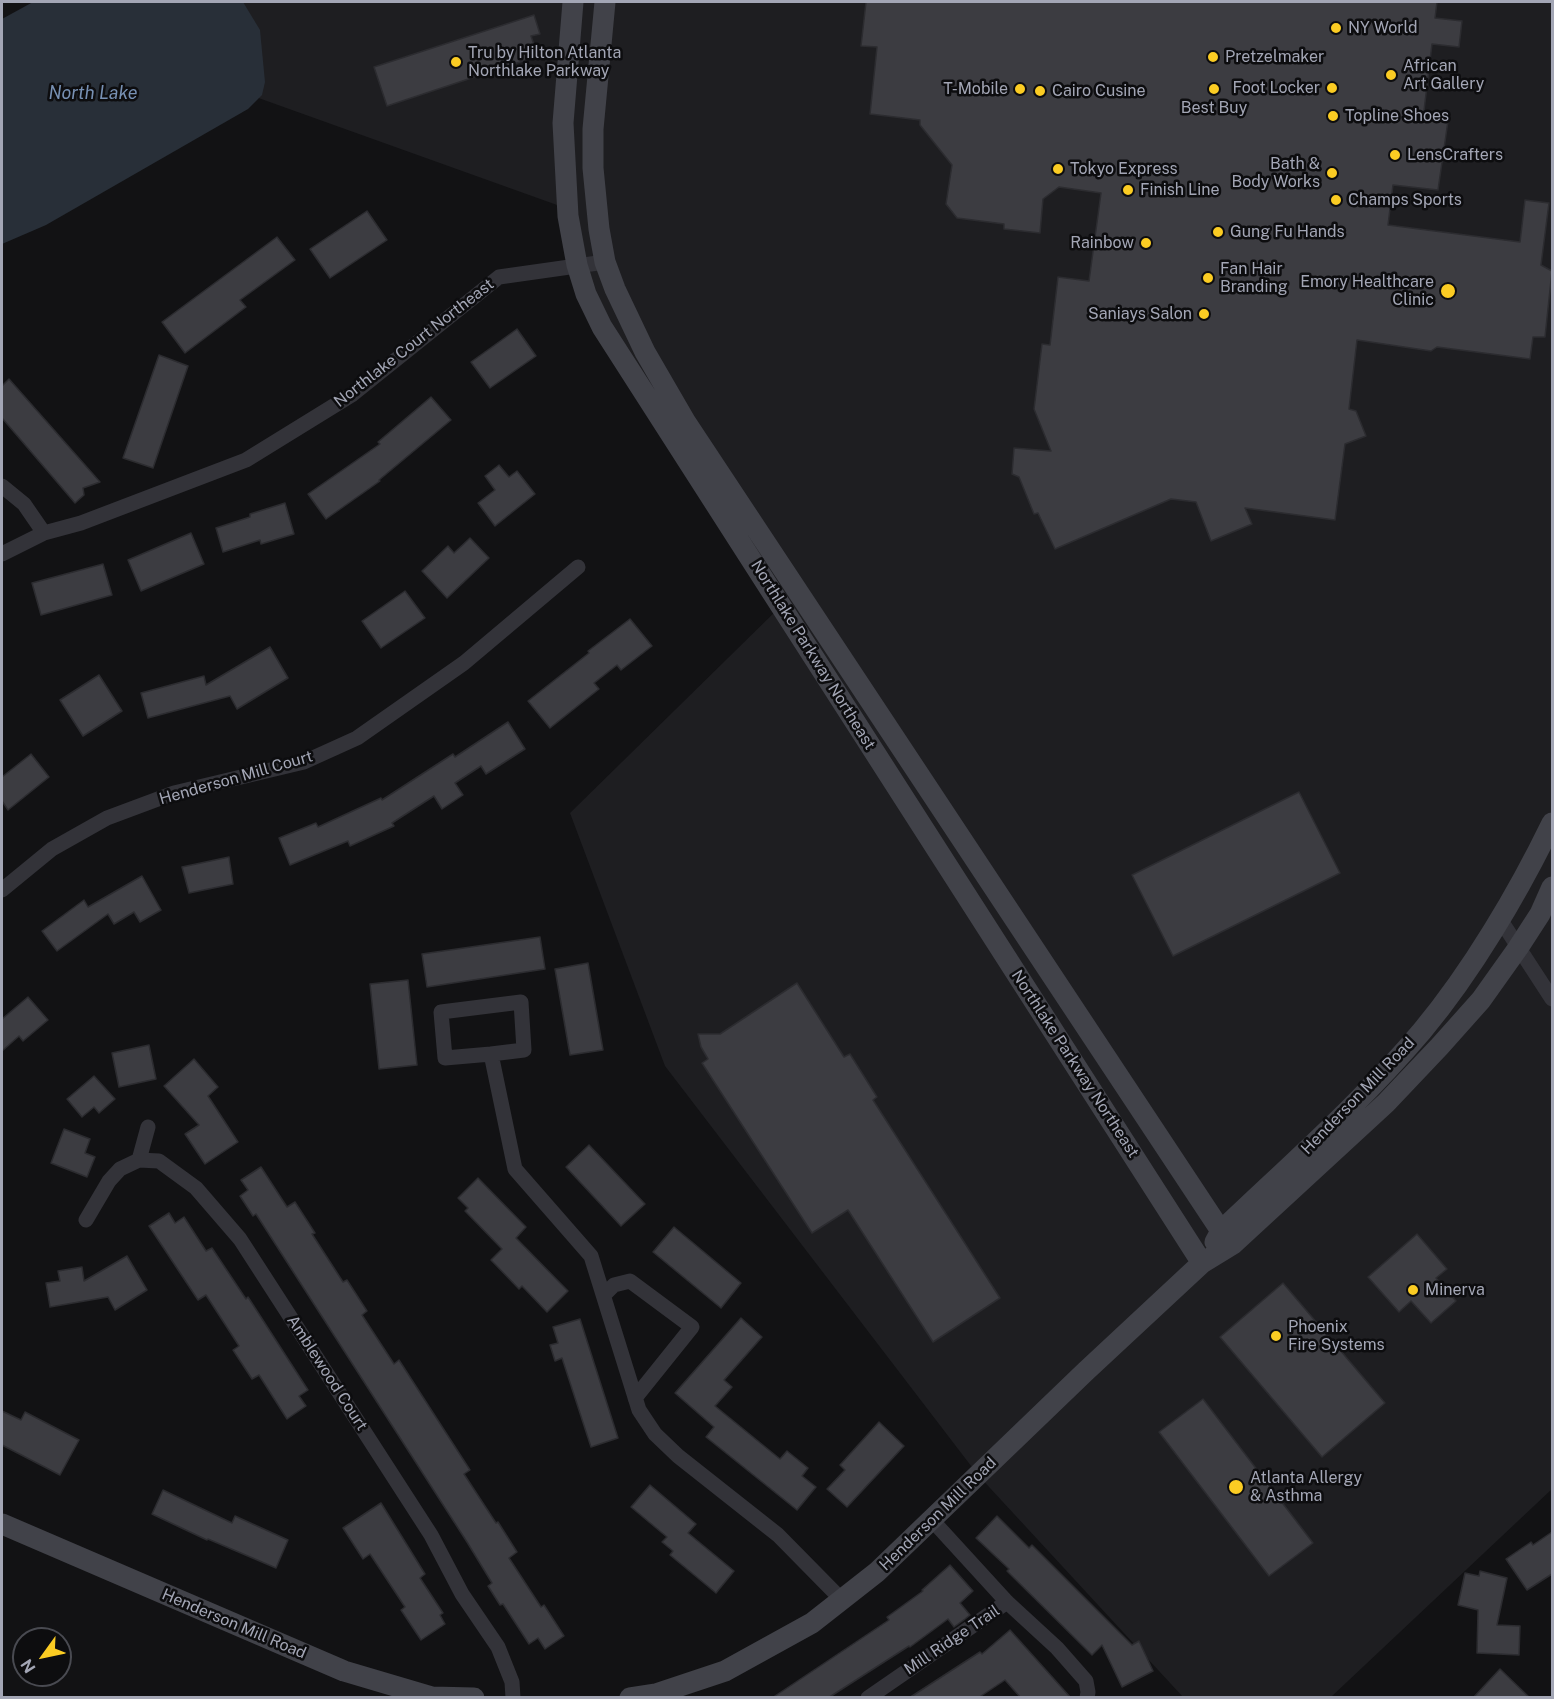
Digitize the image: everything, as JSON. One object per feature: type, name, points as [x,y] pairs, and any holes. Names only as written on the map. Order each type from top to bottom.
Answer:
[{"type":"street","name":"Northlake Parkway Northeast","points":[[573,2],[563,123],[568,216],[577,265],[586,294],[602,327],[1202,1263]]},
{"type":"street","name":"Northlake Parkway Northeast","points":[[605,2],[593,129],[593,168],[599,229],[605,262],[615,289],[645,352],[686,421],[1227,1237]]},
{"type":"street","name":"Northlake Court Northeast","points":[[2,554],[44,533],[81,523],[246,460],[353,394],[499,276],[605,262]]},
{"type":"street","points":[[2,486],[24,504],[44,533]]},
{"type":"street","name":"Henderson Mill Court","points":[[2,890],[52,849],[107,818],[174,793],[304,762],[357,738],[464,663],[578,567]]},
{"type":"street","name":"Henderson Mill Road","points":[[630,1698],[656,1694],[725,1671],[812,1623],[877,1572],[932,1520],[1202,1263],[1371,1088],[1422,1030],[1458,982],[1500,919],[1552,823]]},
{"type":"street","name":"Henderson Mill Road","points":[[1227,1237],[1386,1103],[1440,1046],[1480,1000],[1518,948],[1540,914],[1552,887]]},
{"type":"street","points":[[1500,919],[1552,999]]},
{"type":"street","points":[[521,1002],[524,1050],[491,1054],[445,1058],[441,1012],[521,1002]]},
{"type":"street","points":[[491,1054],[515,1169],[591,1256],[639,1410],[655,1434],[678,1456],[778,1535],[842,1600]]},
{"type":"street","points":[[86,1220],[109,1181],[120,1169],[139,1160],[148,1128]]},
{"type":"street","name":"Amblewood Court","points":[[139,1160],[159,1161],[196,1188],[240,1239],[431,1535],[462,1594],[498,1647],[512,1682],[513,1698]]},
{"type":"street","points":[[604,1295],[614,1285],[630,1281],[692,1327],[635,1398]]},
{"type":"street","name":"Mill Ridge Trail","points":[[932,1520],[1007,1602],[1058,1648],[1086,1681],[1087,1698]]},
{"type":"street","name":"Henderson Mill Road","points":[[2,1524],[344,1671],[432,1697],[474,1698]]},
{"type":"street","name":"Mill Ridge Trail","points":[[868,1698],[1007,1602]]},
{"type":"shaded area","points":[[192,2],[1552,2],[1552,1489],[1331,1697],[1183,1697],[978,1475],[665,1066],[570,813],[782,605],[579,276],[571,210],[239,91]]},
{"type":"water","name":"North Lake","points":[[33,2],[243,2],[260,30],[265,82],[262,95],[248,109],[46,225],[2,244],[2,19]]},
{"type":"building","points":[[866,2],[1437,2],[1435,18],[1462,21],[1459,47],[1432,44],[1423,119],[1448,121],[1438,190],[1393,185],[1388,225],[1520,242],[1525,200],[1549,203],[1541,265],[1552,271],[1545,337],[1533,337],[1530,359],[1437,347],[1431,351],[1357,340],[1349,409],[1356,411],[1366,436],[1345,444],[1335,520],[1245,508],[1252,524],[1211,541],[1196,502],[1171,499],[1055,549],[1038,513],[1034,514],[1019,477],[1012,474],[1014,448],[1051,451],[1034,409],[1042,344],[1050,345],[1058,277],[1089,281],[1101,193],[1059,187],[1043,199],[1040,233],[1004,229],[1004,224],[957,218],[946,204],[952,165],[920,125],[920,120],[870,114],[877,47],[861,46]]},
{"type":"building","name":"Tru by Hilton Atlanta Northlake Parkway","points":[[534,15],[540,34],[531,36],[538,56],[387,106],[374,67]]},
{"type":"building","points":[[367,211],[387,240],[330,278],[310,249]]},
{"type":"building","points":[[277,237],[295,260],[240,300],[246,307],[185,353],[162,322]]},
{"type":"building","points":[[517,329],[536,356],[490,388],[471,362]]},
{"type":"building","points":[[159,355],[188,366],[153,468],[123,458]]},
{"type":"building","points":[[9,379],[100,482],[83,488],[84,495],[75,503],[2,418],[2,386]]},
{"type":"building","points":[[431,397],[451,420],[380,481],[326,519],[308,494],[380,444],[378,442]]},
{"type":"building","points":[[499,465],[509,477],[517,471],[535,494],[495,526],[478,503],[495,490],[485,476]]},
{"type":"building","points":[[285,503],[294,534],[261,544],[260,540],[223,552],[216,528]]},
{"type":"building","points":[[191,533],[204,564],[141,591],[128,560]]},
{"type":"building","points":[[470,538],[489,558],[447,598],[422,571],[448,546],[454,553]]},
{"type":"building","points":[[103,564],[112,595],[41,615],[32,583]]},
{"type":"building","points":[[405,591],[425,618],[381,648],[362,621]]},
{"type":"building","points":[[630,619],[652,646],[621,670],[617,665],[594,683],[599,689],[550,728],[528,701]]},
{"type":"building","points":[[270,647],[288,678],[237,709],[230,696],[148,718],[141,693],[204,676],[206,685]]},
{"type":"building","points":[[99,675],[122,711],[83,736],[60,700]]},
{"type":"building","points":[[508,722],[525,749],[486,774],[481,766],[455,783],[463,795],[442,809],[434,796],[392,823],[394,826],[350,846],[348,841],[290,865],[279,838],[316,823],[318,827],[381,798],[382,800],[453,754],[455,757]]},
{"type":"building","points":[[31,754],[49,777],[8,810],[2,801],[2,777]]},
{"type":"building","points":[[1299,792],[1340,873],[1173,956],[1132,875]]},
{"type":"building","points":[[229,857],[233,884],[189,893],[182,867]]},
{"type":"building","points":[[142,876],[161,910],[140,922],[134,912],[114,924],[108,914],[57,951],[42,931],[84,900],[88,907]]},
{"type":"building","points":[[540,937],[545,969],[427,987],[422,954]]},
{"type":"building","points":[[588,963],[603,1050],[570,1055],[555,969]]},
{"type":"building","points":[[408,980],[417,1065],[379,1069],[370,984]]},
{"type":"building","points":[[797,983],[844,1057],[850,1054],[877,1097],[873,1100],[1000,1298],[933,1342],[848,1210],[812,1233],[702,1063],[708,1059],[701,1047],[698,1034],[720,1034]]},
{"type":"building","points":[[28,997],[48,1020],[23,1041],[19,1036],[2,1051],[2,1019]]},
{"type":"building","points":[[149,1045],[156,1079],[119,1087],[112,1053]]},
{"type":"building","points":[[194,1059],[218,1087],[208,1096],[238,1142],[205,1164],[185,1134],[199,1125],[164,1086]]},
{"type":"building","points":[[94,1076],[115,1099],[99,1113],[94,1107],[82,1117],[67,1099]]},
{"type":"building","points":[[64,1129],[90,1139],[85,1153],[95,1157],[87,1177],[51,1163]]},
{"type":"building","points":[[589,1145],[645,1204],[621,1226],[566,1167]]},
{"type":"building","points":[[261,1167],[287,1207],[295,1202],[315,1233],[312,1234],[343,1282],[347,1280],[367,1311],[362,1315],[394,1364],[399,1360],[470,1470],[464,1474],[517,1552],[509,1558],[541,1607],[544,1605],[564,1636],[545,1649],[538,1638],[529,1644],[503,1604],[500,1605],[488,1586],[492,1583],[467,1542],[256,1214],[253,1216],[240,1196],[248,1190],[241,1180]]},
{"type":"building","points":[[478,1178],[526,1227],[516,1238],[568,1291],[547,1312],[522,1286],[519,1289],[491,1260],[502,1249],[465,1211],[468,1208],[458,1198]]},
{"type":"building","points":[[169,1213],[175,1223],[184,1217],[206,1251],[212,1248],[246,1299],[248,1297],[308,1390],[299,1396],[306,1406],[287,1419],[259,1375],[252,1379],[233,1350],[239,1346],[206,1295],[198,1300],[149,1226]]},
{"type":"building","points":[[674,1227],[741,1283],[721,1308],[653,1252]]},
{"type":"building","name":"Minerva","points":[[1417,1234],[1447,1269],[1436,1278],[1456,1301],[1431,1323],[1411,1301],[1399,1312],[1368,1277]]},
{"type":"building","points":[[127,1256],[147,1290],[115,1310],[108,1297],[50,1307],[46,1283],[60,1281],[58,1271],[82,1267],[84,1281]]},
{"type":"building","points":[[1283,1283],[1385,1403],[1322,1457],[1220,1337]]},
{"type":"building","points":[[741,1318],[762,1337],[724,1380],[732,1387],[715,1406],[780,1459],[787,1451],[808,1468],[802,1476],[816,1487],[797,1510],[706,1437],[714,1427],[675,1393]]},
{"type":"building","points":[[580,1319],[618,1438],[591,1447],[562,1358],[555,1361],[550,1345],[558,1343],[553,1327]]},
{"type":"building","name":"Atlanta Allergy & Asthma","points":[[1203,1399],[1313,1543],[1269,1576],[1159,1432]]},
{"type":"building","points":[[2,1411],[21,1420],[25,1412],[79,1440],[60,1475],[2,1445]]},
{"type":"building","points":[[879,1422],[904,1446],[847,1507],[827,1489],[845,1470],[840,1465]]},
{"type":"building","points":[[650,1485],[696,1524],[688,1533],[734,1571],[716,1593],[670,1555],[673,1551],[662,1542],[667,1537],[631,1507]]},
{"type":"building","points":[[163,1490],[232,1523],[235,1516],[288,1540],[276,1568],[207,1540],[152,1514]]},
{"type":"building","points":[[381,1503],[425,1574],[420,1578],[443,1613],[440,1615],[445,1624],[421,1640],[401,1610],[405,1607],[370,1554],[363,1559],[343,1528]]},
{"type":"building","points":[[997,1516],[1029,1548],[1032,1545],[1132,1645],[1139,1641],[1153,1671],[1122,1687],[1102,1645],[1092,1655],[976,1538]]},
{"type":"building","points":[[1552,1532],[1552,1574],[1527,1590],[1506,1559],[1531,1542],[1533,1545]]},
{"type":"building","points":[[950,1565],[973,1591],[960,1603],[970,1615],[965,1619],[954,1627],[948,1619],[910,1647],[828,1698],[772,1698],[889,1620],[887,1617],[923,1591]]},
{"type":"building","points":[[1480,1571],[1507,1578],[1497,1625],[1520,1626],[1519,1655],[1477,1653],[1478,1610],[1458,1605],[1465,1573],[1479,1576]]},
{"type":"building","points":[[1010,1630],[1071,1698],[1021,1698],[1005,1680],[978,1698],[909,1698],[980,1652],[982,1654]]},
{"type":"building","points":[[1500,1669],[1530,1698],[1473,1698]]},
{"type":"place","name":"NY World","points":[[1336,28]]},
{"type":"place","name":"Pretzelmaker","points":[[1213,57]]},
{"type":"place","name":"Tru by Hilton Atlanta Northlake Parkway","points":[[456,62]]},
{"type":"place","name":"African Art Gallery","points":[[1391,75]]},
{"type":"place","name":"Foot Locker","points":[[1332,88]]},
{"type":"place","name":"T-Mobile","points":[[1020,89]]},
{"type":"place","name":"Best Buy","points":[[1214,89]]},
{"type":"place","name":"Cairo Cusine","points":[[1040,91]]},
{"type":"place","name":"Topline Shoes","points":[[1333,116]]},
{"type":"place","name":"LensCrafters","points":[[1395,155]]},
{"type":"place","name":"Tokyo Express","points":[[1058,169]]},
{"type":"place","name":"Bath & Body Works","points":[[1332,173]]},
{"type":"place","name":"Finish Line","points":[[1128,190]]},
{"type":"place","name":"Champs Sports","points":[[1336,200]]},
{"type":"place","name":"Gung Fu Hands","points":[[1218,232]]},
{"type":"place","name":"Rainbow","points":[[1146,243]]},
{"type":"place","name":"Fan Hair Branding","points":[[1208,278]]},
{"type":"place","name":"Emory Healthcare Clinic","points":[[1448,291]]},
{"type":"place","name":"Saniays Salon","points":[[1204,314]]},
{"type":"place","name":"Minerva","points":[[1413,1290]]},
{"type":"place","name":"Phoenix Fire Systems","points":[[1276,1336]]},
{"type":"place","name":"Atlanta Allergy & Asthma","points":[[1236,1487]]}]
